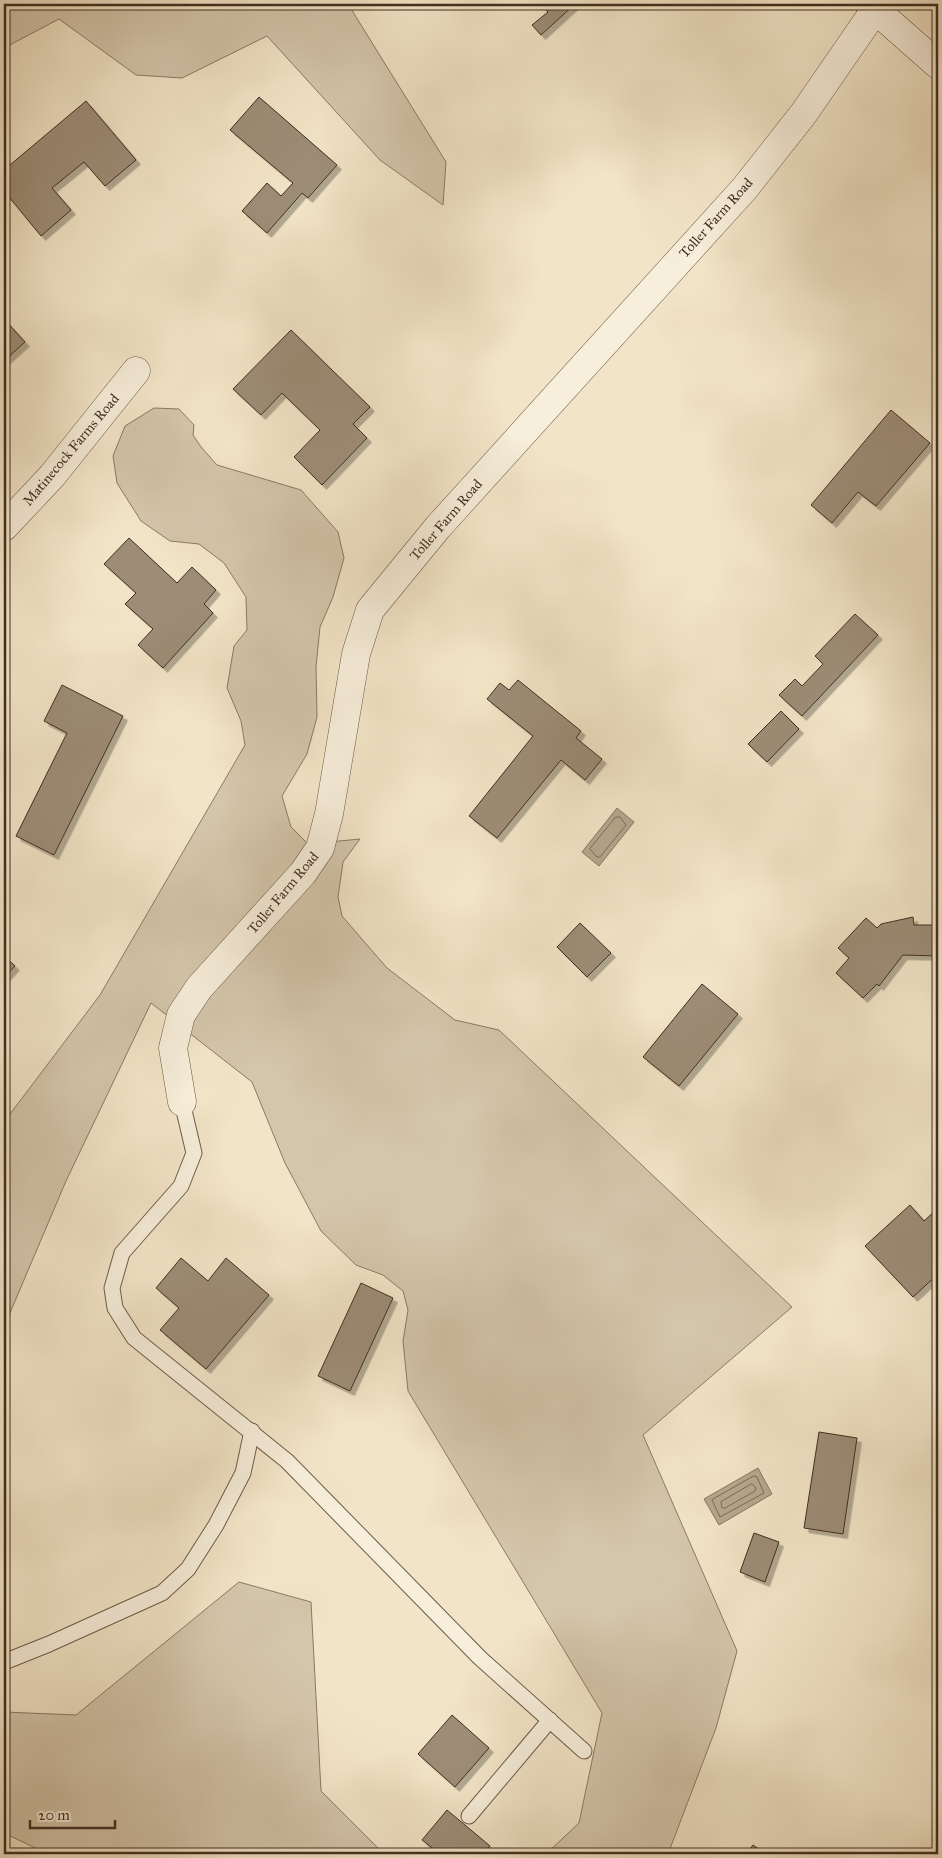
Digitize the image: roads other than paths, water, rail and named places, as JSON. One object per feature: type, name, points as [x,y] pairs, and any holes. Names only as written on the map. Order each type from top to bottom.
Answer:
[{"type":"street","points":[[872,7],[938,65]]},
{"type":"street","name":"Toller Farm Road","points":[[182,1102],[173,1048],[181,1015],[199,988],[303,873],[320,848],[330,814],[356,654],[370,610],[438,527],[745,188],[804,113],[872,7]]},
{"type":"street","name":"Matinecock Farms Road","points":[[4,527],[52,476],[136,371]]},
{"type":"lane","points":[[182,1102],[194,1153],[181,1186],[122,1253],[112,1288],[115,1308],[134,1338],[287,1461],[480,1658],[584,1751]]},
{"type":"lane","points":[[4,1662],[49,1644],[162,1593],[188,1569],[216,1525],[244,1473],[252,1431]]},
{"type":"lane","points":[[469,1816],[550,1720]]},
{"type":"water","points":[[617,808],[634,822],[599,866],[582,852]]},
{"type":"water","points":[[758,1468],[772,1494],[719,1525],[704,1499]]},
{"type":"railway","points":[[4,1849],[15,1854]]}]
